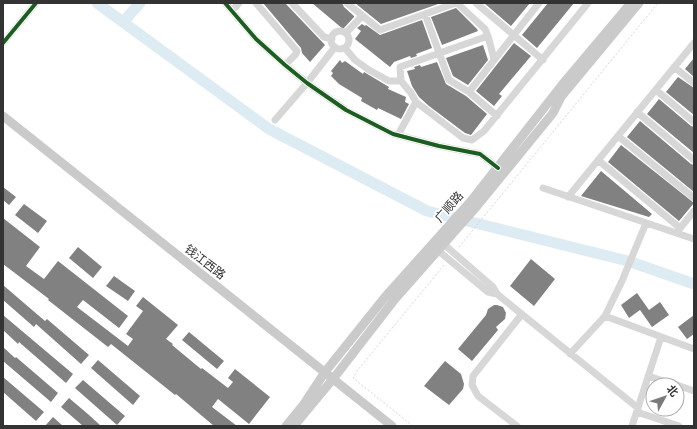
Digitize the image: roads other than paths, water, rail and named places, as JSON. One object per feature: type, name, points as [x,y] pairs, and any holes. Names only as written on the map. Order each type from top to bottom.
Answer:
[{"type":"main road","name":"广顺路","points":[[474,204],[498,168],[562,85],[631,3]]},
{"type":"main road","name":"广顺路","points":[[286,426],[304,404],[325,372],[385,297],[438,245],[553,113],[561,97],[639,3]]},
{"type":"main road","name":"钱江西路","points":[[3,116],[392,426]]},
{"type":"main road","name":"广顺路","points":[[294,426],[333,379],[438,245]]},
{"type":"street","points":[[3,43],[36,3]]},
{"type":"street","points":[[225,3],[256,39],[285,65],[307,83],[346,110],[398,135],[439,146],[480,154],[498,168]]},
{"type":"street","points":[[232,10],[239,3]]},
{"type":"street","points":[[256,3],[298,51],[285,65]]},
{"type":"street","points":[[292,3],[324,37],[332,39]]},
{"type":"street","points":[[347,3],[380,30],[457,3],[486,29],[494,59]]},
{"type":"street","points":[[468,13],[476,3],[543,60]]},
{"type":"street","points":[[468,92],[539,3]]},
{"type":"street","points":[[488,36],[400,67],[401,81],[416,102],[463,138],[472,140],[481,135],[588,3]]},
{"type":"street","points":[[425,14],[449,80],[468,92],[497,116]]},
{"type":"street","points":[[346,33],[362,16]]},
{"type":"street","points":[[345,48],[340,49],[335,47],[332,39],[337,32],[346,33]]},
{"type":"street","points":[[345,48],[349,41],[346,33]]},
{"type":"street","points":[[568,197],[694,43]]},
{"type":"street","points":[[275,120],[307,83],[335,47]]},
{"type":"street","points":[[345,48],[355,60],[369,70],[389,81],[401,81]]},
{"type":"street","points":[[674,67],[694,83]]},
{"type":"street","points":[[656,90],[694,122]]},
{"type":"street","points":[[398,135],[416,102]]},
{"type":"street","points":[[637,112],[694,160]]},
{"type":"street","points":[[618,136],[694,198]]},
{"type":"street","points":[[598,160],[678,231]]},
{"type":"street","points":[[543,188],[646,223],[678,231],[694,239]]},
{"type":"street","points":[[678,231],[694,211]]},
{"type":"street","points":[[570,354],[605,316],[622,281],[646,223]]},
{"type":"street","points":[[438,245],[454,253],[493,287],[497,294],[638,410],[679,426]]},
{"type":"street","points":[[438,245],[449,259],[488,292],[497,294]]},
{"type":"street","points":[[517,426],[478,396],[472,385],[473,376],[522,314]]},
{"type":"street","points":[[605,316],[694,348]]},
{"type":"street","points":[[632,426],[661,337]]},
{"type":"waterway","points":[[97,3],[269,129],[427,211],[628,261],[694,284]]},
{"type":"waterway","points":[[123,22],[140,3]]}]
